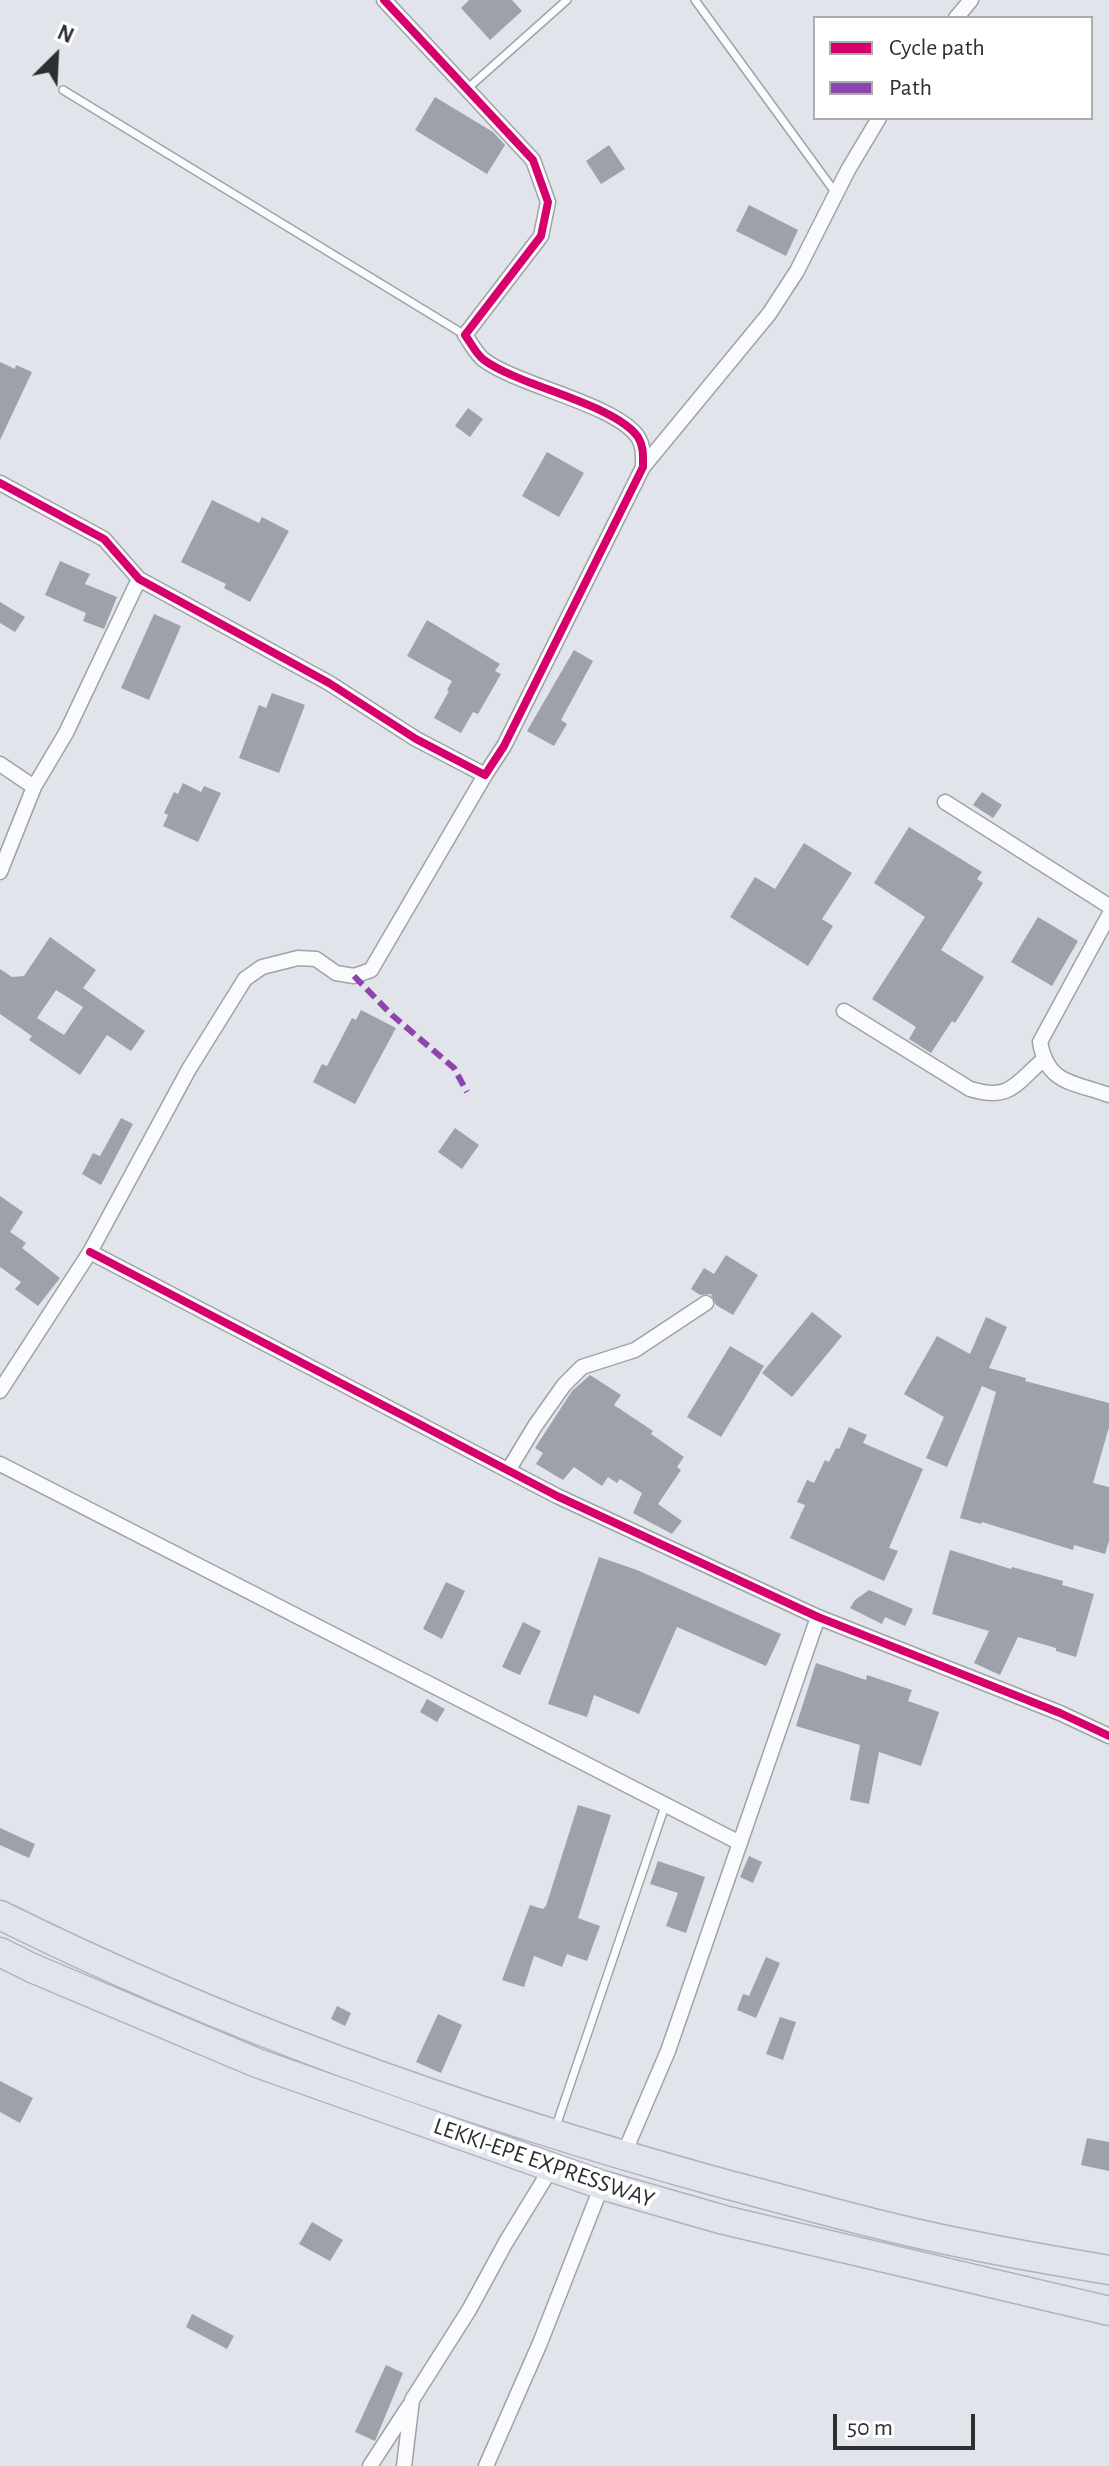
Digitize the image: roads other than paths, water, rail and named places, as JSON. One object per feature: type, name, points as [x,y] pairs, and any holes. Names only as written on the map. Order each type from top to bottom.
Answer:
[{"type":"highway","name":"LEKKI-EPE EXPRESSWAY","points":[[0,1915],[213,2011],[402,2085],[553,2135],[963,2244],[1109,2270]]},
{"type":"highway","name":"LEKKI-EPE EXPRESSWAY","points":[[0,1952],[257,2063],[602,2185],[724,2220],[1109,2311]]},
{"type":"street","points":[[384,0],[533,160],[548,202],[541,236],[465,335],[481,358],[505,373],[613,418],[636,434],[643,447],[643,467]]},
{"type":"street","points":[[958,16],[971,0]]},
{"type":"street","points":[[0,1391],[90,1252],[189,1069],[245,979],[262,967],[298,958],[316,959],[336,973],[354,976],[371,970],[504,746],[643,467],[769,314],[797,271],[878,120]]},
{"type":"street","points":[[0,483],[104,539],[139,579],[329,683],[416,739],[485,775]]},
{"type":"street","points":[[0,872],[34,787],[66,733],[139,579]]},
{"type":"street","points":[[0,764],[34,787]]},
{"type":"street","points":[[945,802],[1109,906]]},
{"type":"street","points":[[1109,915],[1040,1042],[1043,1060],[1053,1075],[1109,1095]]},
{"type":"street","points":[[844,1011],[970,1089],[990,1095],[1005,1093],[1043,1060]]},
{"type":"street","points":[[90,1252],[557,1496],[818,1617],[1060,1713],[1109,1736]]},
{"type":"street","points":[[509,1469],[564,1385],[582,1367],[635,1350],[706,1303]]},
{"type":"street","points":[[0,1464],[740,1843]]},
{"type":"street","points":[[623,2156],[668,2051],[818,1617]]},
{"type":"street","points":[[370,2466],[469,2310],[552,2167]]},
{"type":"street","points":[[486,2466],[540,2343],[602,2185]]},
{"type":"street","points":[[404,2466],[412,2400]]},
{"type":"lane","points":[[467,89],[567,0]]},
{"type":"lane","points":[[695,0],[836,194]]},
{"type":"lane","points":[[63,90],[465,335]]},
{"type":"lane","points":[[553,2135],[665,1806]]}]
